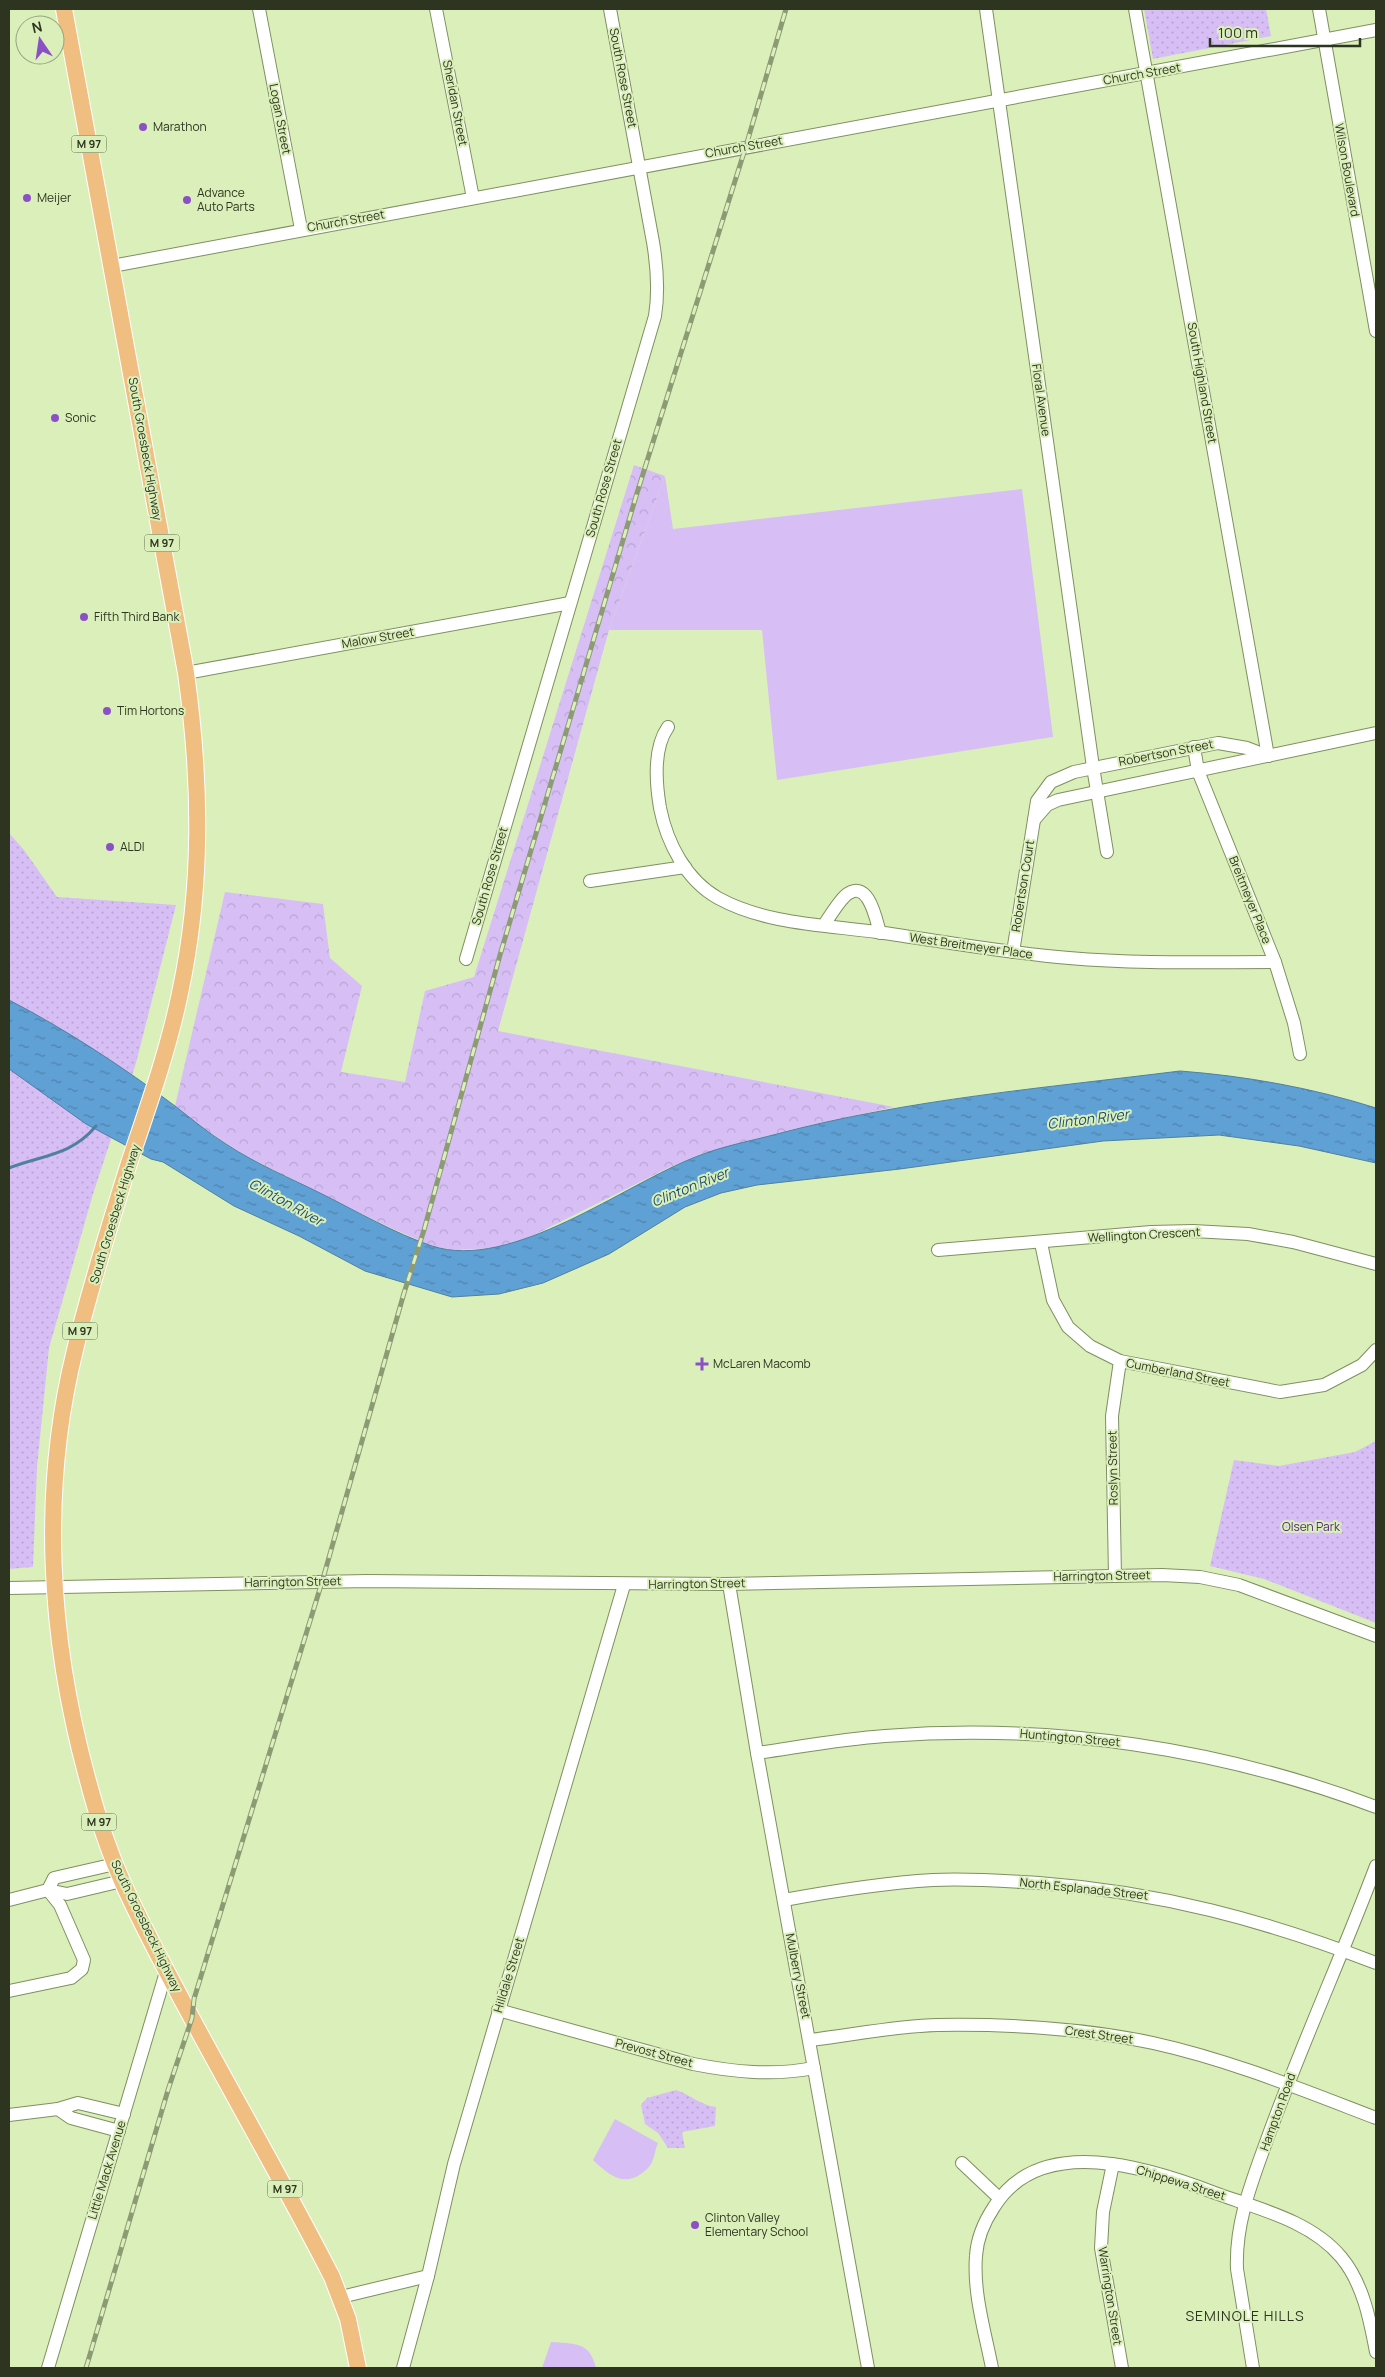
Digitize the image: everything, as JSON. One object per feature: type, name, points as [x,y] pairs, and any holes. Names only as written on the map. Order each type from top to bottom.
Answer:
[{"type":"main road","name":"South Groesbeck Highway","points":[[64,9],[186,673],[195,740],[198,785],[195,882],[184,971],[158,1077],[86,1308],[65,1396],[54,1502],[57,1625],[68,1706],[97,1816],[115,1864],[166,1972],[309,2232],[341,2297],[358,2368]]},
{"type":"street","name":"Logan Street","points":[[259,9],[301,229]]},
{"type":"street","name":"Sheridan Street","points":[[436,9],[473,198]]},
{"type":"street","name":"South Rose Street","points":[[466,959],[656,309],[655,258],[640,166],[610,9]]},
{"type":"street","name":"Floral Avenue","points":[[986,9],[1092,768],[1107,852]]},
{"type":"street","name":"South Highland Street","points":[[1135,9],[1268,756]]},
{"type":"street","name":"Wilson Boulevard","points":[[1318,9],[1376,331]]},
{"type":"street","name":"Church Street","points":[[112,266],[301,229],[1376,30]]},
{"type":"street","name":"Malow Street","points":[[186,673],[570,603]]},
{"type":"street","name":"West Breitmeyer Place","points":[[668,727],[663,734],[659,750],[659,803],[667,836],[685,867],[702,886],[718,898],[734,905],[781,919],[1013,952],[1124,962],[1275,962]]},
{"type":"street","name":"Robertson Street","points":[[1096,792],[1376,733]]},
{"type":"street","name":"Robertson Street","points":[[1092,768],[1218,743],[1234,744],[1268,756]]},
{"type":"street","name":"Breitmeyer Place","points":[[1194,747],[1198,771],[1275,962],[1291,1014],[1300,1054]]},
{"type":"street","name":"Robertson Court","points":[[1013,952],[1037,801],[1047,785],[1059,777],[1092,768]]},
{"type":"street","points":[[1034,820],[1052,802],[1096,792]]},
{"type":"street","points":[[590,881],[685,867]]},
{"type":"street","points":[[824,925],[845,896],[857,892],[862,893],[869,899],[880,932]]},
{"type":"street","name":"Wellington Crescent","points":[[938,1250],[1158,1232],[1216,1232],[1294,1242],[1376,1264]]},
{"type":"street","name":"Cumberland Street","points":[[1041,1243],[1053,1300],[1068,1327],[1090,1346],[1120,1361],[1280,1392],[1324,1385],[1362,1365],[1376,1350]]},
{"type":"street","name":"Roslyn Street","points":[[1115,1576],[1112,1416],[1115,1383],[1120,1361]]},
{"type":"street","name":"Harrington Street","points":[[9,1588],[367,1580],[624,1585],[729,1584],[1162,1575],[1222,1581],[1239,1585],[1376,1636]]},
{"type":"street","name":"Mulberry Street","points":[[729,1584],[757,1754],[868,2368]]},
{"type":"street","name":"Hilldale Street","points":[[403,2368],[428,2276],[454,2164],[624,1585]]},
{"type":"street","name":"Huntington Street","points":[[757,1754],[853,1739],[920,1734],[1006,1734],[1084,1738],[1190,1754],[1247,1766],[1305,1782],[1376,1807]]},
{"type":"street","points":[[48,1890],[54,1878],[115,1864]]},
{"type":"street","name":"Hampton Road","points":[[1253,2368],[1237,2269],[1238,2231],[1245,2204],[1288,2083],[1344,1951],[1376,1866]]},
{"type":"street","name":"North Esplanade Street","points":[[784,1900],[871,1886],[935,1880],[1002,1880],[1122,1891],[1251,1919],[1376,1963]]},
{"type":"street","points":[[9,1900],[48,1890],[67,1894],[122,1881]]},
{"type":"street","points":[[9,1991],[70,1978],[82,1969],[84,1960],[60,1905],[48,1890]]},
{"type":"street","name":"Little Mack Avenue","points":[[48,2368],[166,1972]]},
{"type":"street","name":"Prevost Street","points":[[498,2010],[693,2064],[726,2070],[773,2072],[814,2068]]},
{"type":"street","name":"Crest Street","points":[[810,2040],[938,2025],[1052,2029],[1154,2044],[1288,2083],[1376,2118]]},
{"type":"street","points":[[9,2116],[58,2109],[78,2103],[124,2114]]},
{"type":"street","points":[[58,2109],[71,2118],[119,2131]]},
{"type":"street","points":[[962,2163],[999,2198]]},
{"type":"street","name":"Chippewa Street","points":[[992,2368],[978,2291],[976,2265],[982,2231],[999,2198],[1021,2179],[1043,2168],[1073,2163],[1113,2164],[1145,2170],[1288,2220],[1314,2233],[1342,2258],[1360,2289],[1376,2352]]},
{"type":"street","name":"Warrington Street","points":[[1113,2164],[1103,2212],[1101,2248],[1122,2368]]},
{"type":"street","points":[[341,2297],[428,2276]]},
{"type":"green space","points":[[1144,9],[1266,9],[1271,36],[1153,59]]},
{"type":"green space","points":[[634,465],[665,476],[609,630],[498,1031],[894,1107],[807,1126],[701,1154],[666,1169],[528,1238],[495,1248],[456,1250],[434,1247],[380,1223],[247,1157],[204,1129],[175,1106],[225,892],[323,904],[330,958],[362,986],[341,1072],[405,1082],[425,991],[474,977]]},
{"type":"green space","points":[[665,476],[673,529],[1022,489],[1053,737],[777,780],[762,630],[609,630]]},
{"type":"green space","points":[[9,833],[24,850],[57,897],[176,905],[136,1063],[93,1194],[49,1348],[37,1467],[33,1567],[9,1569]]},
{"type":"green space","name":"Olsen Park","points":[[1376,1441],[1376,1623],[1264,1579],[1210,1566],[1234,1460],[1279,1466],[1355,1452]]},
{"type":"green space","points":[[676,2090],[705,2104],[716,2107],[715,2126],[682,2132],[685,2148],[668,2148],[658,2133],[645,2124],[641,2105],[647,2098]]},
{"type":"green space","points":[[615,2119],[658,2143],[650,2166],[634,2178],[621,2179],[616,2177],[604,2170],[593,2160]]},
{"type":"green space","points":[[551,2342],[574,2344],[585,2348],[590,2353],[596,2368],[542,2368]]},
{"type":"water","name":"Clinton River","points":[[9,1000],[115,1063],[213,1135],[249,1158],[404,1235],[432,1246],[463,1251],[497,1247],[532,1236],[602,1204],[669,1169],[708,1152],[737,1144],[827,1122],[927,1103],[1180,1071],[1230,1076],[1279,1084],[1328,1094],[1376,1108],[1376,1163],[1299,1146],[1219,1135],[1103,1141],[900,1169],[757,1185],[721,1193],[685,1207],[609,1254],[543,1283],[499,1294],[452,1297],[365,1271],[299,1236],[234,1206],[163,1162],[151,1159],[86,1124],[9,1069]]},
{"type":"waterway","points":[[9,1168],[66,1149],[86,1136],[96,1126]]},
{"type":"railway","points":[[86,2368],[168,2090],[192,2018],[194,1999],[322,1582],[404,1293],[424,1230],[500,955],[637,493],[746,146],[786,9]]},
{"type":"place","name":"Marathon","points":[[143,127]]},
{"type":"place","name":"Meijer","points":[[27,198]]},
{"type":"place","name":"Advance Auto Parts","points":[[187,200]]},
{"type":"place","name":"Sonic","points":[[55,418]]},
{"type":"place","name":"Fifth Third Bank","points":[[84,617]]},
{"type":"place","name":"Tim Hortons","points":[[107,711]]},
{"type":"place","name":"ALDI","points":[[110,847]]},
{"type":"place","name":"McLaren Macomb","points":[[702,1364]]},
{"type":"place","name":"Clinton Valley Elementary School","points":[[695,2225]]},
{"type":"district","name":"SEMINOLE HILLS","points":[[1245,2316]]}]
